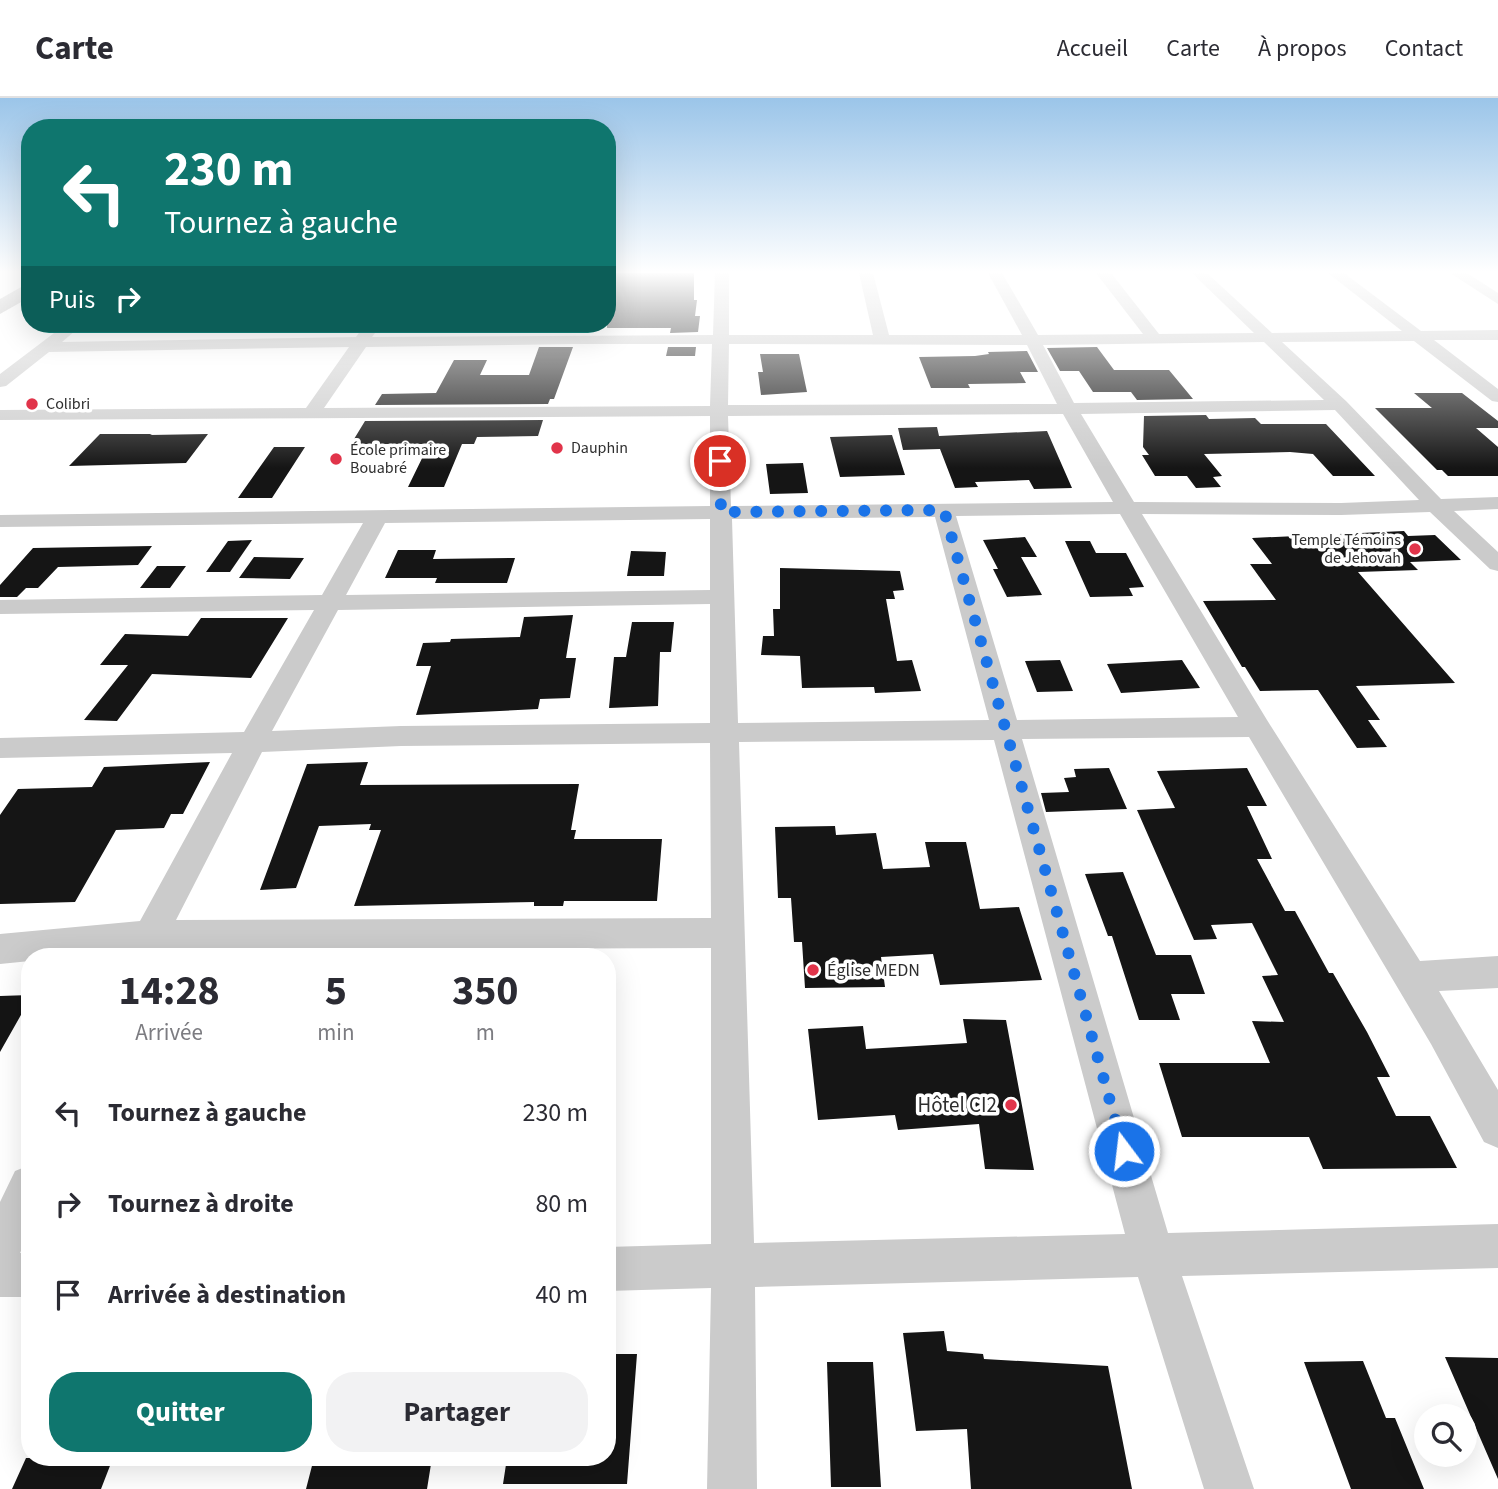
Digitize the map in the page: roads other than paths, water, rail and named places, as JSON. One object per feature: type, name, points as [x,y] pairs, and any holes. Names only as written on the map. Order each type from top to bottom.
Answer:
[{"type":"street","points":[[0,382],[57,338]]},
{"type":"street","points":[[192,344],[198,338]]},
{"type":"street","points":[[312,412],[364,338]]},
{"type":"street","points":[[46,346],[361,342],[448,338]]},
{"type":"street","points":[[732,1489],[733,1268],[723,733],[719,410],[721,338],[1159,338]]},
{"type":"street","points":[[1270,338],[1340,405],[1436,506],[1498,564]]},
{"type":"street","points":[[1420,338],[1498,397]]},
{"type":"street","points":[[1033,340],[1048,374],[1256,727],[1410,977],[1498,1128]]},
{"type":"street","points":[[0,415],[1340,405]]},
{"type":"street","points":[[0,521],[1129,508],[1341,509],[1498,503]]},
{"type":"street","points":[[944,510],[1153,1256],[1229,1489]]},
{"type":"street","points":[[144,946],[253,741],[378,516]]},
{"type":"street","points":[[0,607],[722,597]]},
{"type":"street","points":[[0,748],[131,747],[401,736],[1256,727]]},
{"type":"street","points":[[48,948],[726,933]]},
{"type":"street","points":[[0,949],[21,949]]},
{"type":"street","points":[[1410,977],[1498,972]]},
{"type":"street","points":[[0,1248],[21,1205]]},
{"type":"street","points":[[616,1269],[733,1268],[1498,1246]]},
{"type":"street","points":[[0,1275],[21,1275]]},
{"type":"place","name":"Colibri","points":[[32,404]]},
{"type":"place","name":"Dauphin","points":[[557,448]]},
{"type":"place","name":"École primaire Bouabré","points":[[336,459]]},
{"type":"place","name":"Temple Témoins de Jehovah","points":[[1415,549]]},
{"type":"place","name":"Église MEDN","points":[[813,970]]},
{"type":"place","name":"Hôtel CI2","points":[[1011,1105]]}]
